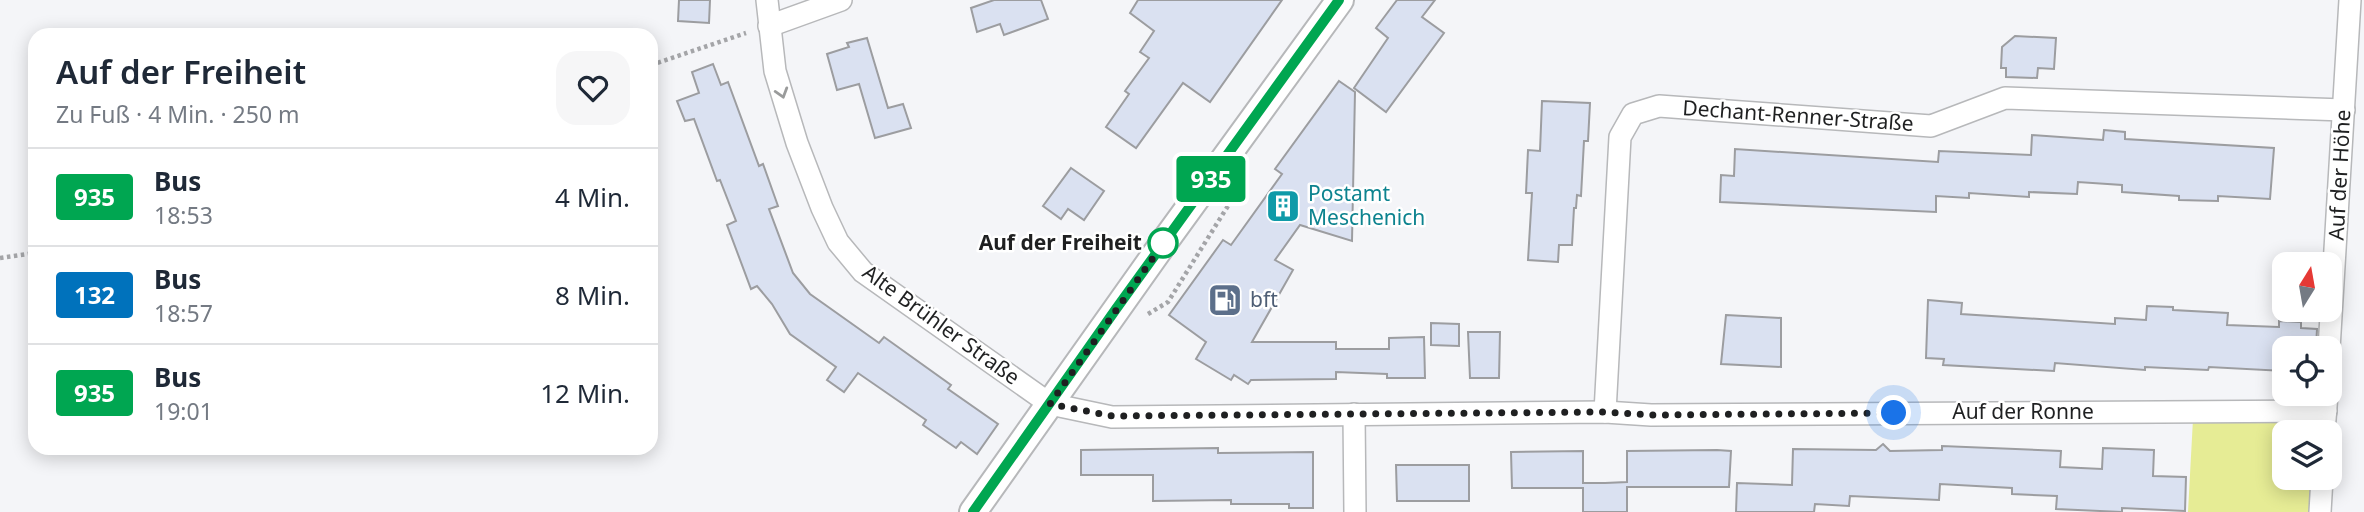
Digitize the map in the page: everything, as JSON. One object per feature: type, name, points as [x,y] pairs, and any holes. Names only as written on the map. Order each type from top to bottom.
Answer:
[{"type":"street","name":"Alte Brühler Straße","points":[[767,0],[775,71],[797,143],[838,242],[863,272],[1050,404]]},
{"type":"street","points":[[769,26],[841,0]]},
{"type":"street","points":[[973,512],[1339,0]]},
{"type":"street","name":"Auf der Höhe","points":[[2330,336],[2350,0]]},
{"type":"street","name":"Dechant-Renner-Straße","points":[[1605,412],[1620,137],[1633,114],[1659,106],[1931,125],[2005,98],[2344,110]]},
{"type":"street","name":"Auf der Ronne","points":[[1050,404],[1112,416],[1605,412],[1665,415],[2272,403]]},
{"type":"street","points":[[1354,414],[1355,512]]},
{"type":"street","points":[[2320,512],[2321,490]]},
{"type":"path","points":[[658,63],[769,26]]},
{"type":"path","points":[[0,258],[28,254]]},
{"type":"green space","points":[[2273,417],[2285,420],[2272,420],[2272,490],[2314,490],[2314,512],[2188,512],[2193,419]]},
{"type":"building","points":[[679,0],[710,0],[709,23],[678,21]]},
{"type":"building","points":[[994,0],[1041,0],[1048,19],[1004,35],[1000,24],[977,32],[971,8]]},
{"type":"building","points":[[1138,0],[1282,0],[1210,102],[1183,83],[1136,148],[1106,127],[1129,94],[1125,91],[1149,58],[1140,52],[1154,31],[1130,13]]},
{"type":"building","points":[[1397,0],[1435,0],[1422,17],[1444,33],[1386,112],[1354,88],[1388,38],[1376,28]]},
{"type":"building","points":[[2015,36],[2056,38],[2054,69],[2038,68],[2037,78],[2006,77],[2006,68],[2001,68],[2002,47]]},
{"type":"building","points":[[867,38],[888,108],[903,104],[911,128],[875,138],[859,84],[837,90],[827,54],[849,47],[847,43]]},
{"type":"building","points":[[713,64],[721,85],[728,82],[759,166],[763,164],[778,206],[769,209],[793,273],[810,294],[879,343],[884,337],[951,385],[948,389],[998,424],[977,454],[961,442],[956,448],[923,425],[926,420],[858,373],[844,392],[827,380],[836,367],[790,334],[772,304],[757,286],[751,289],[727,225],[736,221],[720,180],[717,181],[694,119],[685,121],[677,101],[699,93],[692,72]]},
{"type":"building","points":[[1339,81],[1355,92],[1352,241],[1300,225],[1275,260],[1293,270],[1252,342],[1336,342],[1336,349],[1389,349],[1389,338],[1424,337],[1425,378],[1387,378],[1387,374],[1336,372],[1336,379],[1251,380],[1248,384],[1234,375],[1231,380],[1196,359],[1206,342],[1169,315],[1223,240],[1231,245],[1282,174],[1275,169]]},
{"type":"building","points":[[1542,101],[1590,103],[1588,141],[1584,141],[1581,196],[1577,195],[1574,208],[1572,245],[1559,245],[1558,262],[1528,260],[1532,193],[1526,193],[1528,150],[1540,151]]},
{"type":"building","points":[[2104,130],[2125,132],[2125,139],[2274,148],[2270,199],[2218,196],[2218,201],[2179,200],[2179,196],[2122,192],[2122,185],[2078,182],[2077,194],[2029,192],[2029,197],[1969,193],[1969,198],[1936,196],[1936,212],[1720,202],[1721,175],[1734,176],[1735,149],[1938,162],[1939,151],[2031,155],[2032,135],[2103,140]]},
{"type":"building","points":[[1071,168],[1104,191],[1084,220],[1068,209],[1061,219],[1043,206]]},
{"type":"building","points":[[1928,300],[1962,303],[1961,314],[2115,324],[2115,318],[2146,320],[2147,306],[2173,307],[2173,310],[2228,313],[2227,325],[2279,327],[2279,322],[2301,322],[2301,328],[2317,329],[2317,336],[2272,336],[2272,370],[2209,367],[2208,370],[2145,367],[2145,370],[2055,363],[2054,371],[1943,365],[1944,359],[1926,358]]},
{"type":"building","points":[[1726,315],[1781,318],[1781,367],[1721,364]]},
{"type":"building","points":[[1431,323],[1459,324],[1459,346],[1431,345]]},
{"type":"building","points":[[1468,332],[1500,332],[1499,378],[1470,378]]},
{"type":"building","points":[[1883,444],[1890,451],[1942,450],[1942,446],[2061,451],[2060,467],[2102,469],[2103,448],[2154,450],[2153,476],[2186,477],[2185,511],[2056,509],[2057,496],[2012,494],[2012,488],[1940,484],[1939,500],[1850,496],[1849,506],[1815,504],[1814,512],[1736,512],[1737,483],[1792,485],[1793,449],[1876,450]]},
{"type":"building","points":[[1218,448],[1218,453],[1313,452],[1313,508],[1289,508],[1289,504],[1231,504],[1231,500],[1153,501],[1153,475],[1081,475],[1081,450]]},
{"type":"building","points":[[1583,451],[1583,483],[1605,483],[1627,482],[1627,451],[1731,451],[1729,487],[1627,487],[1627,512],[1583,512],[1583,488],[1512,488],[1511,452]]},
{"type":"building","points":[[1396,465],[1469,465],[1469,501],[1397,501]]},
{"type":"bus line","name":"935","points":[[973,512],[1339,0]]},
{"type":"place","name":"Postamt Meschenich","points":[[1283,206]]},
{"type":"place","name":"Auf der Freiheit","points":[[1163,243]]},
{"type":"place","name":"bft","points":[[1225,300]]},
{"type":"route","points":[[1163,243],[1165,241],[1050,404],[1112,416],[1605,412],[1651,415],[1894,413]]}]
